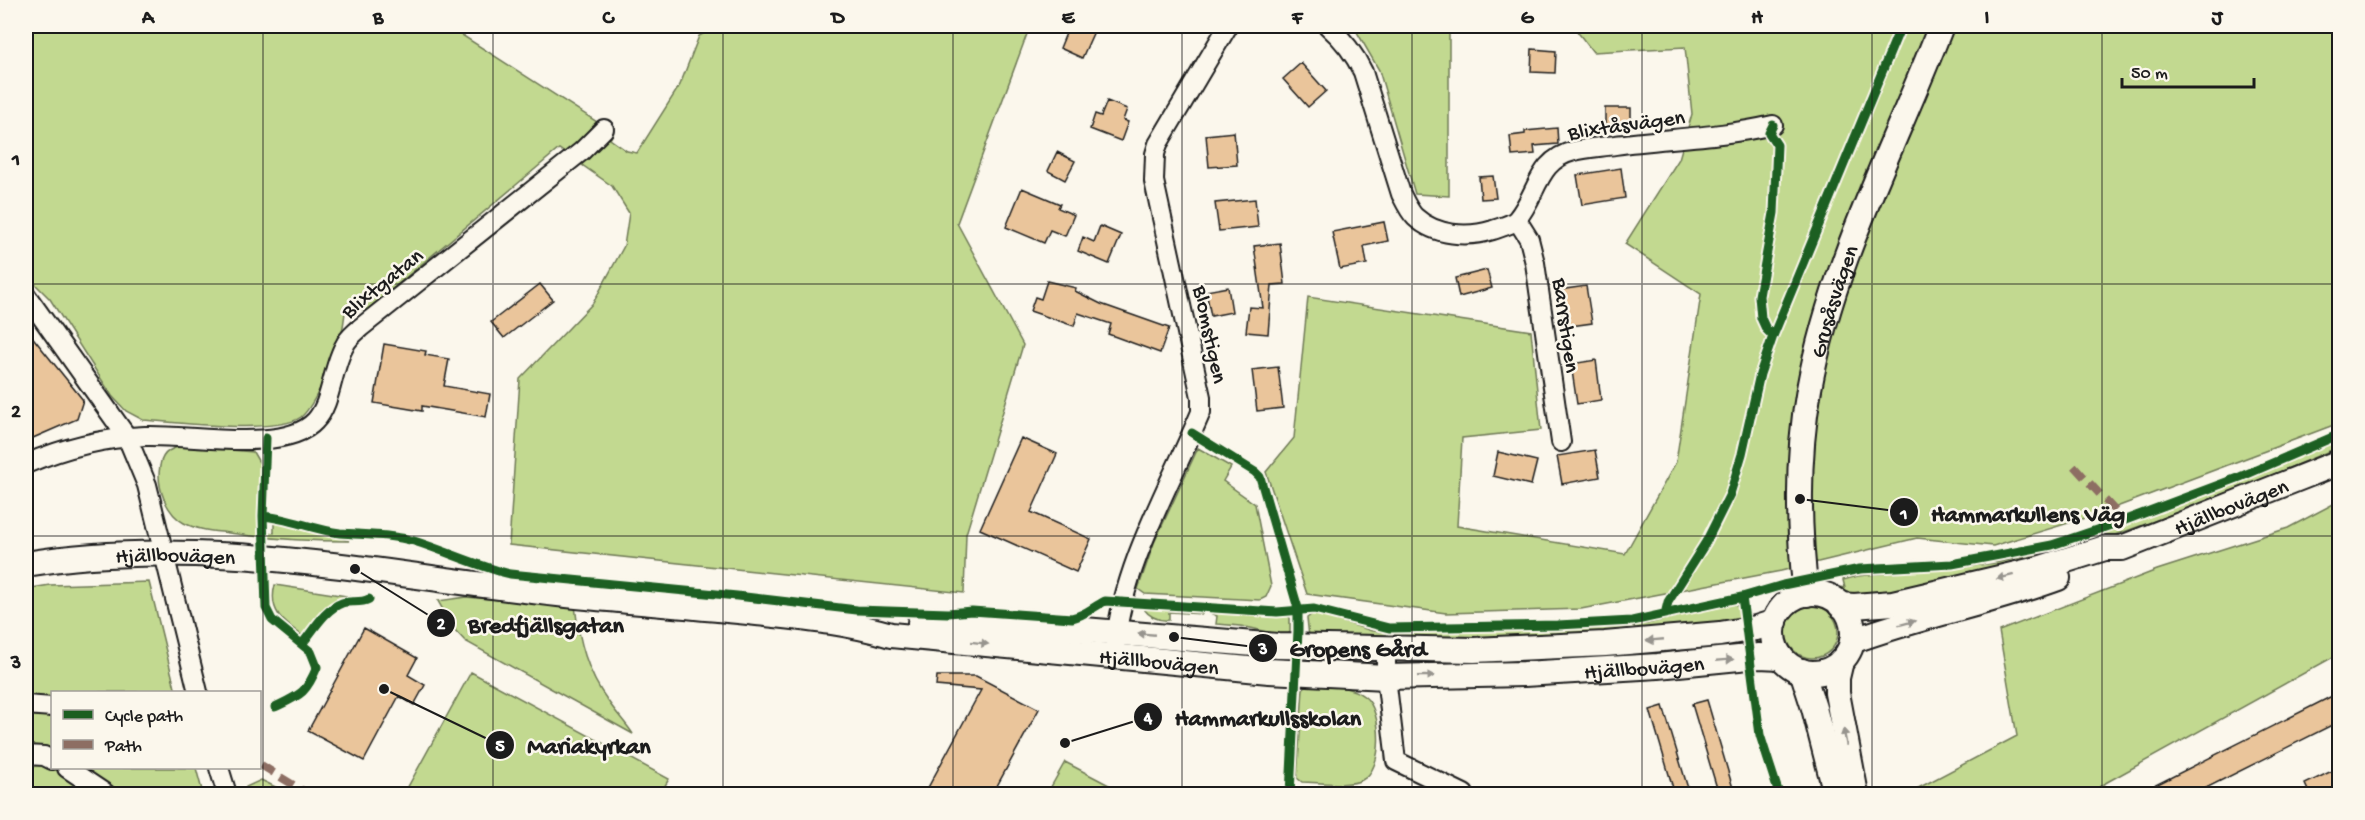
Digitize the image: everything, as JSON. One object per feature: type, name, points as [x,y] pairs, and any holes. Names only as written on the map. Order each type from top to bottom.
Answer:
[{"type":"street","name":"Blomstigen","points":[[1114,658],[1126,586],[1132,568],[1201,412],[1201,397],[1154,181],[1155,154],[1164,132],[1228,26]]},
{"type":"street","points":[[1328,26],[1355,54],[1363,72],[1401,194],[1414,216],[1432,228],[1466,234],[1489,231],[1517,220]]},
{"type":"street","name":"Grusåsvägen","points":[[1806,594],[1800,500],[1803,430],[1809,389],[1845,262],[1941,26]]},
{"type":"street","name":"Blixtåsvägen","points":[[1517,220],[1543,173],[1566,154],[1626,144],[1747,131],[1773,125]]},
{"type":"street","name":"Blixtgatan","points":[[26,464],[46,455],[82,445],[127,437],[172,436],[243,440],[287,437],[303,431],[316,420],[325,405],[338,358],[346,342],[360,328],[582,151],[604,129]]},
{"type":"street","name":"Barrstigen","points":[[1517,220],[1529,239],[1535,263],[1561,442]]},
{"type":"street","points":[[26,295],[127,437],[147,485],[198,691]]},
{"type":"street","name":"Hjällbovägen","points":[[1840,605],[1893,603],[2038,569],[2105,548],[2122,548],[2340,462]]},
{"type":"street","name":"Hjällbovägen","points":[[1846,651],[1879,631],[2017,593],[2114,556],[2122,548]]},
{"type":"street","name":"Hjällbovägen","points":[[26,564],[89,556],[165,554],[271,558],[559,594],[789,616],[861,626],[891,635],[1269,671],[1386,677],[1524,674],[1658,666],[1759,656],[1781,657]]},
{"type":"street","points":[[1846,651],[1831,668],[1820,672],[1802,671],[1790,666],[1781,657],[1773,638],[1774,622],[1778,613],[1788,602],[1806,594],[1824,596],[1840,605],[1851,624],[1846,651],[1837,678],[1837,693],[1856,795]]},
{"type":"street","name":"Hjällbovägen","points":[[861,626],[892,623],[1000,622],[1278,646],[1474,651],[1605,644],[1720,634],[1756,628],[1774,622]]},
{"type":"street","points":[[1386,650],[1386,677],[1396,761],[1464,795]]},
{"type":"street","points":[[1802,671],[1836,795]]},
{"type":"street","points":[[26,705],[51,707]]},
{"type":"street","points":[[26,755],[44,756],[51,760]]},
{"type":"street","points":[[68,769],[106,795]]},
{"type":"street","points":[[219,769],[227,795]]},
{"type":"green space","points":[[26,26],[453,26],[454,30],[605,127],[613,134],[610,139],[627,151],[637,153],[680,85],[699,36],[718,26],[1030,26],[957,223],[1023,345],[966,534],[964,593],[509,545],[520,379],[593,303],[624,246],[629,213],[612,186],[559,149],[367,310],[346,308],[339,343],[330,366],[313,402],[301,417],[271,425],[225,426],[143,420],[126,411],[112,396],[50,299],[26,275]]},
{"type":"green space","points":[[1361,26],[1573,26],[1449,32],[1449,196],[1415,194],[1379,70],[1357,32]]},
{"type":"green space","points":[[1573,26],[2339,26],[2339,423],[2098,514],[1993,546],[1917,538],[1781,571],[1581,609],[1446,613],[1307,594],[1266,472],[1294,438],[1308,297],[1531,331],[1541,430],[1462,438],[1457,526],[1625,554],[1676,462],[1701,294],[1625,244],[1679,159],[1692,114],[1685,47],[1593,52]]},
{"type":"green space","points":[[2339,440],[2339,447],[2181,511],[2073,549],[2018,565],[1899,592],[1844,595],[1833,586],[1845,588],[1843,580],[1858,576],[1995,563],[2052,550],[2193,499]]},
{"type":"green space","points":[[177,447],[253,452],[260,464],[258,531],[274,533],[274,523],[277,520],[349,541],[259,537],[206,530],[184,523],[167,506],[161,490],[159,474],[161,461],[166,453]]},
{"type":"green space","points":[[1198,448],[1231,467],[1223,481],[1255,504],[1271,586],[1266,597],[1260,600],[1145,594],[1138,589],[1154,543]]},
{"type":"green space","points":[[2339,501],[2339,656],[2335,656],[2100,786],[2102,794],[1907,794],[2017,736],[1999,631],[2157,570],[2288,528]]},
{"type":"green space","points":[[149,582],[176,691],[51,691],[51,769],[196,769],[203,794],[26,794],[26,589],[50,585]]},
{"type":"green space","points":[[275,585],[353,597],[337,602],[329,608],[303,636],[279,615],[274,602]]},
{"type":"green space","points":[[466,597],[575,606],[589,668],[611,705],[633,734],[465,641],[454,629],[438,601]]},
{"type":"green space","points":[[1731,603],[1739,606],[1742,622],[1538,639],[1309,637],[1307,618],[1314,613],[1372,631],[1383,632],[1523,631],[1647,624]]},
{"type":"green space","points":[[1812,606],[1822,608],[1830,614],[1836,622],[1838,632],[1836,642],[1830,650],[1822,656],[1812,658],[1802,656],[1794,650],[1788,642],[1786,632],[1788,622],[1794,614],[1802,608]]},
{"type":"green space","points":[[1143,608],[1202,612],[1202,614],[1169,612],[1169,620],[1161,620]]},
{"type":"green space","points":[[1214,612],[1287,615],[1290,618],[1290,632],[1287,635],[1281,635],[1242,626],[1216,624],[1217,616],[1212,614]]},
{"type":"green space","points":[[1766,636],[1767,645],[1701,657],[1464,664]]},
{"type":"green space","points":[[471,672],[669,779],[660,794],[404,794]]},
{"type":"green space","points":[[1307,684],[1338,686],[1353,690],[1365,697],[1371,704],[1378,727],[1377,753],[1369,774],[1362,780],[1333,784],[1302,782],[1297,778],[1303,689]]},
{"type":"green space","points":[[1065,762],[1126,794],[1047,794]]},
{"type":"green space","points":[[261,780],[286,792],[285,794],[244,794],[246,787]]},
{"type":"building","points":[[1069,26],[1087,26],[1095,29],[1082,58],[1060,48]]},
{"type":"building","points":[[1532,49],[1556,51],[1555,73],[1531,72]]},
{"type":"building","points":[[1301,63],[1326,91],[1308,107],[1283,79]]},
{"type":"building","points":[[1107,101],[1127,109],[1123,120],[1128,122],[1121,141],[1090,129],[1095,114],[1101,116]]},
{"type":"building","points":[[1605,108],[1631,108],[1631,128],[1605,128]]},
{"type":"building","points":[[1557,128],[1558,144],[1534,146],[1535,154],[1512,156],[1510,136],[1525,134],[1525,131]]},
{"type":"building","points":[[1234,132],[1237,165],[1209,167],[1206,135]]},
{"type":"building","points":[[1057,152],[1075,161],[1065,180],[1048,171]]},
{"type":"building","points":[[1621,168],[1625,198],[1582,205],[1577,175]]},
{"type":"building","points":[[1493,176],[1496,198],[1481,199],[1479,177]]},
{"type":"building","points":[[1022,188],[1060,204],[1058,208],[1074,215],[1065,236],[1050,230],[1044,243],[1006,227]]},
{"type":"building","points":[[1255,199],[1258,227],[1219,231],[1215,203]]},
{"type":"building","points":[[1384,222],[1388,241],[1364,246],[1367,264],[1340,269],[1332,232]]},
{"type":"building","points":[[1100,226],[1121,235],[1109,264],[1078,251],[1083,237],[1094,242]]},
{"type":"building","points":[[1280,243],[1285,284],[1272,285],[1268,334],[1246,332],[1249,307],[1263,308],[1254,246]]},
{"type":"building","points":[[1487,270],[1492,288],[1459,297],[1455,278]]},
{"type":"building","points":[[1047,281],[1076,288],[1075,291],[1101,304],[1169,328],[1160,353],[1108,334],[1111,324],[1078,313],[1074,326],[1030,311],[1035,297],[1041,299]]},
{"type":"building","points":[[540,284],[553,300],[504,338],[491,322]]},
{"type":"building","points":[[1586,286],[1592,323],[1564,327],[1559,290]]},
{"type":"building","points":[[1228,287],[1232,312],[1211,316],[1206,291]]},
{"type":"building","points":[[26,329],[83,400],[77,419],[26,441]]},
{"type":"building","points":[[384,344],[426,351],[425,355],[449,359],[444,386],[490,394],[486,417],[422,406],[422,411],[374,403]]},
{"type":"building","points":[[1596,360],[1601,400],[1577,404],[1571,364]]},
{"type":"building","points":[[1278,367],[1283,408],[1257,411],[1252,370]]},
{"type":"building","points":[[1021,438],[1057,454],[1031,512],[1091,539],[1076,572],[980,529]]},
{"type":"building","points":[[1595,450],[1600,477],[1562,484],[1557,456]]},
{"type":"building","points":[[1498,452],[1537,461],[1531,485],[1493,476]]},
{"type":"building","points":[[364,628],[417,658],[408,675],[425,685],[414,705],[399,696],[364,761],[308,731]]},
{"type":"building","points":[[937,676],[976,676],[1039,709],[992,795],[924,795],[981,690],[936,686]]},
{"type":"building","points":[[2340,692],[2340,721],[2192,795],[2136,795]]},
{"type":"building","points":[[1707,700],[1735,795],[1719,795],[1692,704]]},
{"type":"building","points":[[1663,706],[1690,795],[1675,795],[1650,710]]},
{"type":"building","points":[[2340,767],[2340,795],[2310,795],[2305,784]]},
{"type":"marked path","points":[[2074,466],[2116,512],[2120,522]]},
{"type":"marked path","points":[[261,765],[308,794]]},
{"type":"cycle path","points":[[1665,614],[1668,602],[1706,542],[1730,494],[1742,454],[1760,374],[1773,336],[1901,26]]},
{"type":"cycle path","points":[[1773,125],[1769,133],[1777,145],[1774,213],[1759,296],[1761,318],[1766,329],[1773,336]]},
{"type":"cycle path","points":[[1192,433],[1260,477],[1298,608],[1290,794]]},
{"type":"cycle path","points":[[263,516],[340,533],[405,539],[510,574],[857,610],[948,613],[972,611],[1072,618],[1105,601],[1277,612],[1314,609],[1389,628],[1558,625],[1632,621],[1860,569],[1952,564],[2052,545],[2240,477],[2340,434]]},
{"type":"cycle path","points":[[266,438],[263,516],[266,608],[272,620],[311,652],[317,667],[301,693],[275,707]]},
{"type":"cycle path","points":[[1742,597],[1760,735],[1779,794]]},
{"type":"cycle path","points":[[302,644],[330,610],[345,602],[369,599]]},
{"type":"place","name":"Hammarkullens Väg","points":[[1800,499]]},
{"type":"place","name":"Bredfjällsgatan","points":[[355,569]]},
{"type":"place","name":"Gropens Gård","points":[[1174,637]]},
{"type":"place","name":"Mariakyrkan","points":[[384,689]]},
{"type":"place","name":"Hammarkullsskolan","points":[[1065,743]]}]
